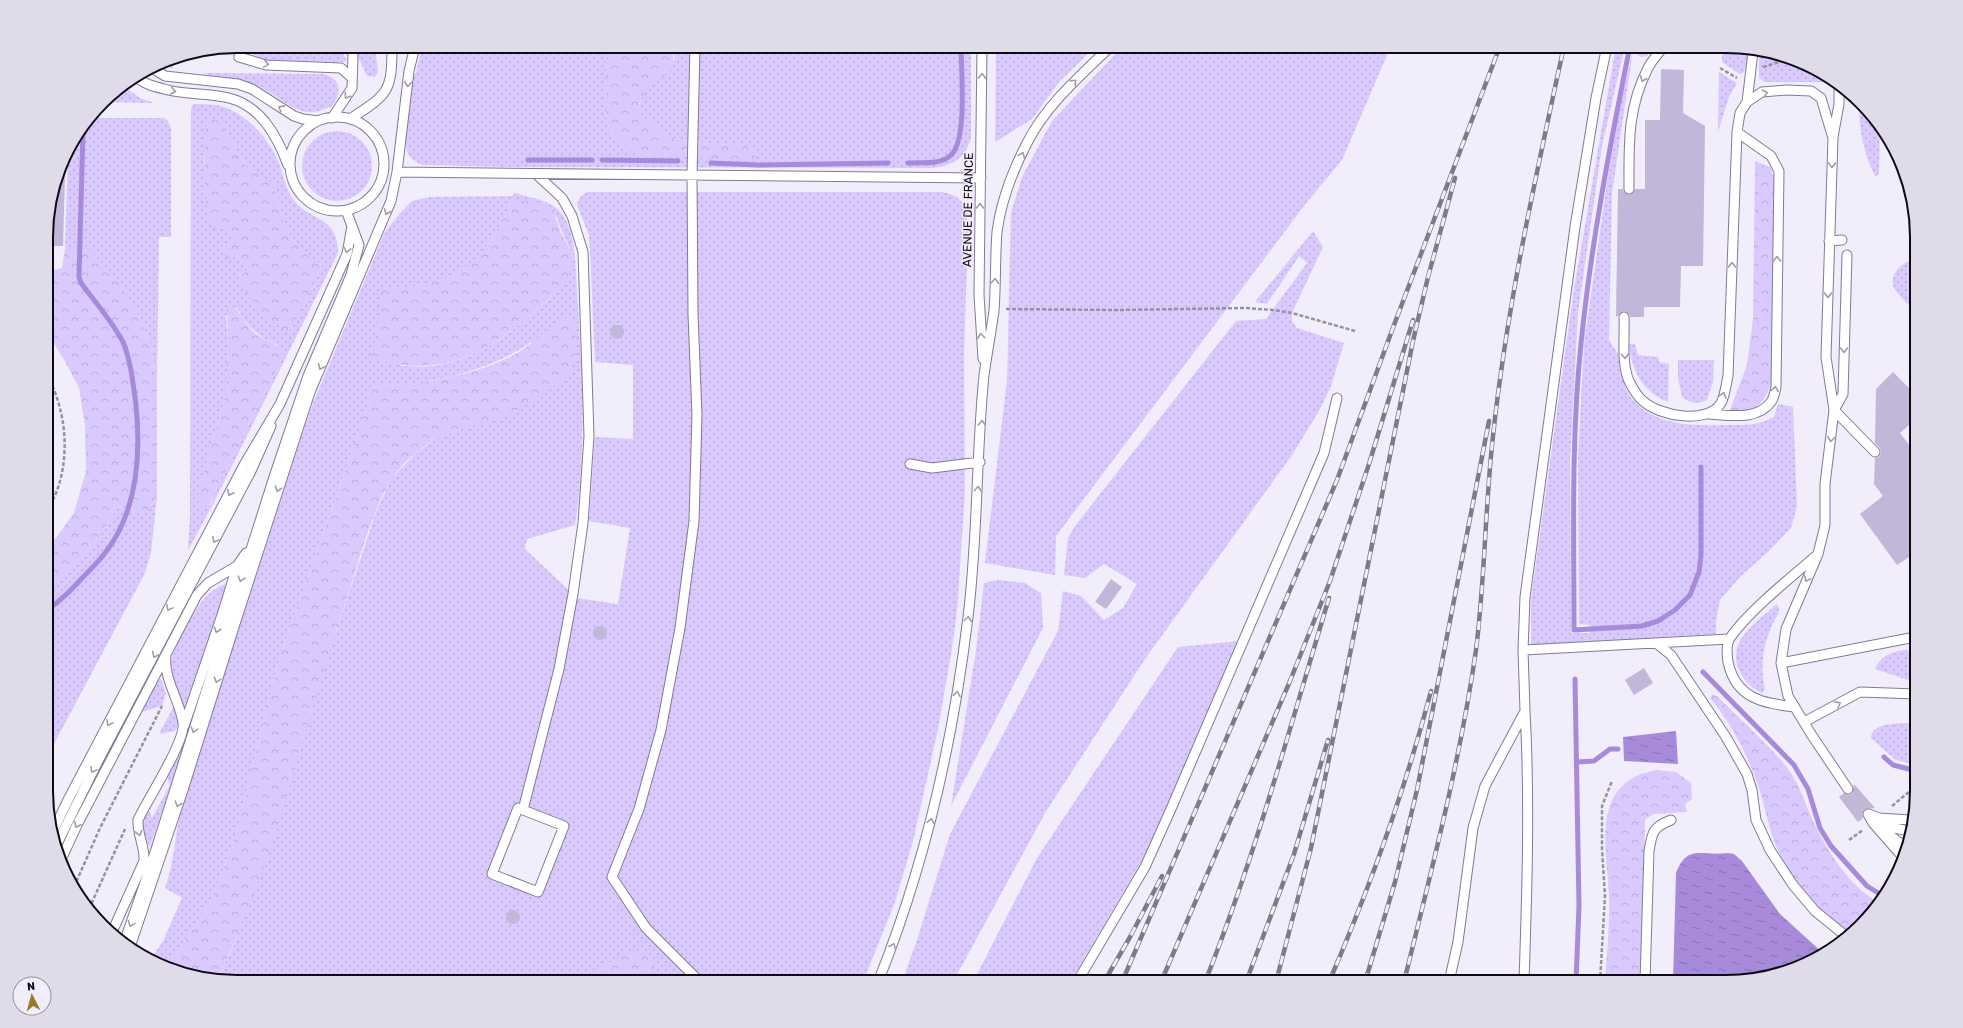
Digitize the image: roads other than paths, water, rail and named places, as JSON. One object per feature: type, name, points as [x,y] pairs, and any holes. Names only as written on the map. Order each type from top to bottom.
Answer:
[{"type":"lane","points":[[239,53],[239,57],[266,65],[341,68],[352,78]]},
{"type":"lane","points":[[332,118],[352,88],[352,53]]},
{"type":"lane","points":[[350,119],[381,99],[392,77],[392,53]]},
{"type":"lane","points":[[126,938],[143,889],[251,546],[308,376],[328,330],[391,201],[398,172],[409,71],[413,53]]},
{"type":"lane","points":[[693,975],[646,928],[612,877],[639,809],[661,730],[680,628],[694,521],[697,415],[693,314],[692,176],[695,53]]},
{"type":"lane","name":"AVENUE DE FRANCE","points":[[982,53],[979,295],[984,375]]},
{"type":"lane","points":[[881,975],[898,933],[927,836],[948,743],[969,616],[980,462],[984,375],[994,309],[997,232],[1000,214],[1005,194],[1027,142],[1048,111],[1104,53]]},
{"type":"lane","points":[[1524,975],[1528,789],[1523,650],[1525,597],[1575,227],[1596,98],[1606,53]]},
{"type":"lane","points":[[1629,189],[1630,124],[1637,94],[1648,67],[1659,53]]},
{"type":"lane","points":[[1747,102],[1753,55]]},
{"type":"lane","points":[[157,71],[165,76],[238,84],[252,89],[294,116],[303,120],[318,121],[332,118],[350,119],[376,136],[386,159],[382,184],[366,204],[347,212],[319,207],[298,193],[292,182],[290,156],[298,135],[318,121]]},
{"type":"lane","points":[[140,81],[144,84],[176,92],[230,98],[249,107],[262,118],[272,130],[290,169]]},
{"type":"lane","points":[[1708,414],[1721,403],[1728,376],[1737,132],[1740,113],[1747,102],[1762,92],[1786,90],[1811,91],[1821,98],[1833,138]]},
{"type":"lane","points":[[1839,92],[1839,104],[1833,138],[1826,357],[1834,410],[1825,484],[1825,525],[1818,554],[1786,629],[1781,663],[1788,696],[1848,789]]},
{"type":"lane","points":[[1624,317],[1625,359],[1629,381],[1643,402],[1662,412],[1686,417],[1708,414],[1749,416],[1763,409],[1772,401],[1776,387],[1778,170],[1771,156],[1737,132]]},
{"type":"lane","points":[[398,172],[981,178]]},
{"type":"lane","points":[[523,810],[559,669],[571,601],[583,523],[589,436],[583,252],[577,230],[562,198],[536,174]]},
{"type":"lane","points":[[132,942],[184,787],[310,392],[328,351],[354,277],[359,245],[347,212]]},
{"type":"lane","points":[[59,839],[76,803],[265,444],[280,404],[347,254],[352,226]]},
{"type":"lane","points":[[1829,240],[1842,240]]},
{"type":"lane","points":[[1834,410],[1844,394],[1847,255]]},
{"type":"lane","points":[[328,351],[341,310],[354,277]]},
{"type":"lane","points":[[328,330],[341,310]]},
{"type":"lane","points":[[1081,975],[1145,867],[1171,809],[1324,453],[1337,398]]},
{"type":"lane","points":[[56,824],[244,465],[280,404]]},
{"type":"lane","points":[[1834,410],[1875,452]]},
{"type":"lane","points":[[910,464],[932,468],[980,462]]},
{"type":"lane","points":[[114,927],[144,861],[138,820],[178,745],[237,566],[251,546]]},
{"type":"lane","points":[[1795,707],[1765,703],[1751,696],[1738,684],[1730,673],[1727,654],[1729,639],[1751,615],[1818,554]]},
{"type":"lane","points":[[64,853],[77,825],[197,595],[208,583],[237,566]]},
{"type":"lane","points":[[1781,663],[1910,638]]},
{"type":"lane","points":[[1523,650],[1729,639]]},
{"type":"lane","points":[[1656,643],[1671,655],[1726,737],[1747,774],[1752,790],[1756,820],[1770,850],[1793,885],[1815,912],[1842,933]]},
{"type":"lane","points":[[166,654],[166,668],[182,714],[183,729]]},
{"type":"lane","points":[[1804,722],[1860,692],[1910,694]]},
{"type":"lane","points":[[1451,975],[1458,942],[1473,828],[1485,786],[1525,711]]},
{"type":"lane","points":[[518,808],[523,810],[564,826],[538,892],[492,874],[518,808]]},
{"type":"lane","points":[[1868,814],[1904,839]]},
{"type":"lane","points":[[1645,975],[1649,851],[1652,833],[1658,825],[1671,820]]},
{"type":"lane","points":[[1876,820],[1907,821]]},
{"type":"lane","points":[[1876,820],[1905,830]]},
{"type":"lane","points":[[1876,820],[1905,834]]},
{"type":"lane","points":[[1876,820],[1902,844]]},
{"type":"lane","points":[[1876,820],[1899,852]]},
{"type":"water","points":[[1676,731],[1678,764],[1624,761],[1623,737]]},
{"type":"water","points":[[1697,853],[1734,854],[1742,861],[1780,914],[1819,949],[1796,961],[1762,971],[1738,975],[1673,975],[1676,873],[1686,858],[1691,855]]},
{"type":"waterway","points":[[908,163],[941,161],[950,156],[956,148],[959,136],[962,105],[961,53]]},
{"type":"waterway","points":[[1629,53],[1608,157],[1590,269],[1581,344],[1574,451],[1574,630],[1642,626],[1658,621],[1675,610],[1690,595],[1699,572],[1701,556],[1701,467]]},
{"type":"waterway","points":[[53,606],[67,594],[95,564],[116,537],[131,501],[137,463],[138,443],[136,405],[126,349],[114,327],[81,283],[79,277],[83,137]]},
{"type":"waterway","points":[[528,160],[592,160]]},
{"type":"waterway","points":[[602,160],[678,161]]},
{"type":"waterway","points":[[711,163],[758,165],[888,163]]},
{"type":"waterway","points":[[1703,672],[1794,765],[1808,789],[1820,828],[1831,846],[1867,886],[1879,893]]},
{"type":"waterway","points":[[1575,679],[1579,906],[1576,975]]},
{"type":"waterway","points":[[1577,762],[1594,761],[1610,749],[1618,749]]},
{"type":"waterway","points":[[1884,757],[1893,765],[1910,769]]},
{"type":"railway","points":[[1125,975],[1337,480],[1497,53]]},
{"type":"railway","points":[[1406,975],[1444,817],[1462,734],[1476,650],[1493,436],[1506,338],[1523,240],[1562,53]]},
{"type":"railway","points":[[1278,975],[1311,848],[1413,341],[1428,277],[1455,178]]},
{"type":"railway","points":[[1164,975],[1290,681],[1330,581],[1369,464],[1413,320]]},
{"type":"railway","points":[[1367,975],[1395,882],[1417,790],[1489,421]]},
{"type":"railway","points":[[1208,975],[1256,840],[1329,598]]},
{"type":"railway","points":[[1332,975],[1359,910],[1386,838],[1410,765],[1431,691]]},
{"type":"railway","points":[[1249,975],[1294,854],[1328,740]]},
{"type":"railway","points":[[1108,975],[1162,876]]}]
